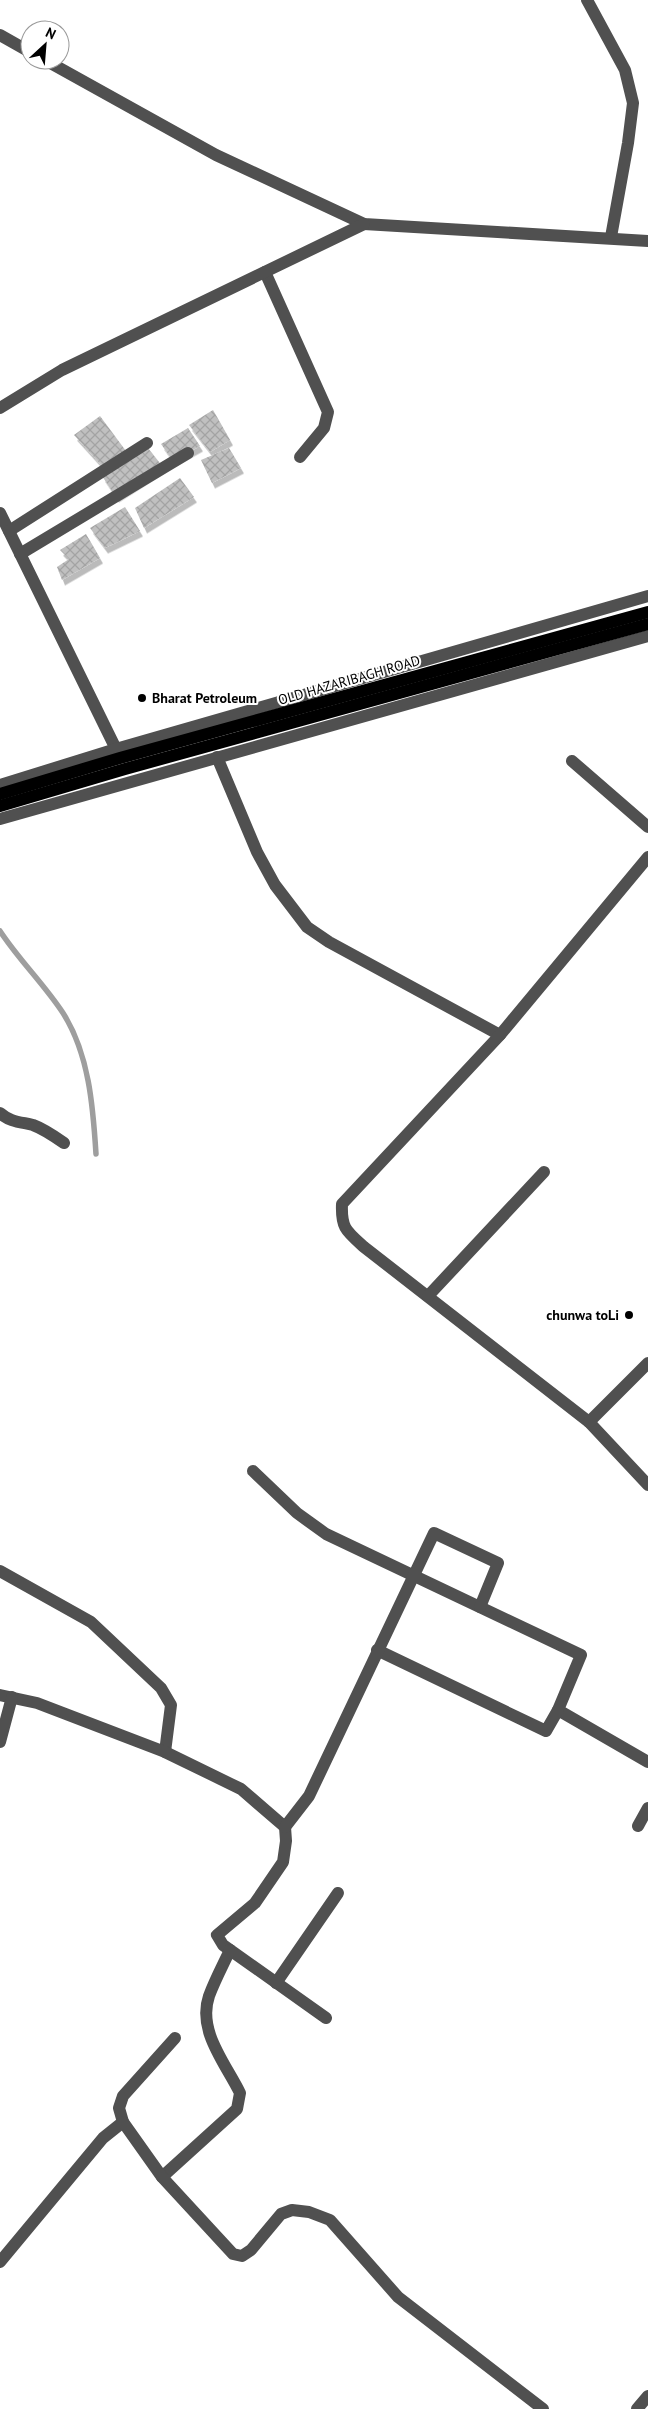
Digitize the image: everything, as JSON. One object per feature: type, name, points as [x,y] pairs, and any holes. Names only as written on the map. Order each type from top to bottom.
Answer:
[{"type":"main road","name":"OLD HAZARIBAGH ROAD","points":[[0,794],[120,758],[645,622]]},
{"type":"main road","name":"OLD HAZARIBAGH ROAD","points":[[0,806],[645,622]]},
{"type":"street","points":[[588,0],[625,70],[633,103],[611,238]]},
{"type":"street","points":[[0,35],[20,46]]},
{"type":"street","points":[[63,70],[216,155],[364,224],[648,241]]},
{"type":"street","points":[[0,408],[62,370],[364,224]]},
{"type":"street","points":[[265,272],[328,412],[324,428],[300,457]]},
{"type":"street","points":[[9,531],[147,443]]},
{"type":"street","points":[[20,554],[188,452]]},
{"type":"street","points":[[0,513],[116,749]]},
{"type":"street","points":[[0,785],[116,749],[648,596]]},
{"type":"street","points":[[0,819],[217,757],[645,622]]},
{"type":"street","points":[[217,757],[257,852],[275,885],[307,927],[329,942],[500,1035]]},
{"type":"street","points":[[572,761],[648,826]]},
{"type":"street","points":[[648,857],[500,1035],[342,1204],[341,1221],[349,1234],[589,1422],[648,1486]]},
{"type":"street","points":[[0,1113],[18,1123],[34,1126],[46,1131],[64,1142]]},
{"type":"street","points":[[428,1296],[544,1172]]},
{"type":"street","points":[[589,1422],[648,1363]]},
{"type":"street","points":[[253,1471],[297,1513],[326,1534],[581,1655],[558,1710],[546,1731],[377,1650]]},
{"type":"street","points":[[326,2018],[230,1950],[217,1935],[255,1903],[283,1862],[286,1840],[285,1827],[309,1796],[434,1533],[498,1563],[480,1606]]},
{"type":"street","points":[[0,1571],[91,1622],[161,1688],[172,1705],[165,1752]]},
{"type":"street","points":[[0,1742],[6,1696],[37,1702],[165,1752],[241,1789],[285,1827]]},
{"type":"street","points":[[558,1710],[648,1762]]},
{"type":"street","points":[[638,1826],[648,1808]]},
{"type":"street","points":[[276,1983],[338,1893]]},
{"type":"street","points":[[162,2178],[237,2109],[240,2102],[240,2093],[208,2033],[205,2018],[209,1997],[230,1950]]},
{"type":"street","points":[[175,2038],[123,2096],[119,2108],[124,2122],[162,2178],[233,2254],[242,2256],[251,2250],[281,2214],[292,2210],[309,2212],[330,2220],[398,2297],[543,2409]]},
{"type":"street","points":[[0,2262],[103,2138],[124,2122]]},
{"type":"street","points":[[637,2409],[648,2396]]},
{"type":"building","points":[[213,410],[230,440],[210,452],[189,425]]},
{"type":"building","points":[[100,416],[126,451],[104,468],[74,435]]},
{"type":"building","points":[[188,428],[200,446],[173,461],[161,444]]},
{"type":"building","points":[[148,448],[163,467],[116,497],[102,476]]},
{"type":"building","points":[[229,448],[241,468],[212,483],[201,460]]},
{"type":"building","points":[[180,478],[194,497],[144,528],[135,508]]},
{"type":"building","points":[[125,507],[140,531],[105,548],[90,528]]},
{"type":"building","points":[[86,534],[100,558],[62,580],[57,567],[69,559],[60,550]]},
{"type":"waterway","points":[[0,931],[56,1002],[72,1029],[79,1046],[88,1081],[96,1154]]},
{"type":"place","name":"Bharat Petroleum","points":[[142,698]]},
{"type":"place","name":"chunwa toLi","points":[[629,1315]]}]
